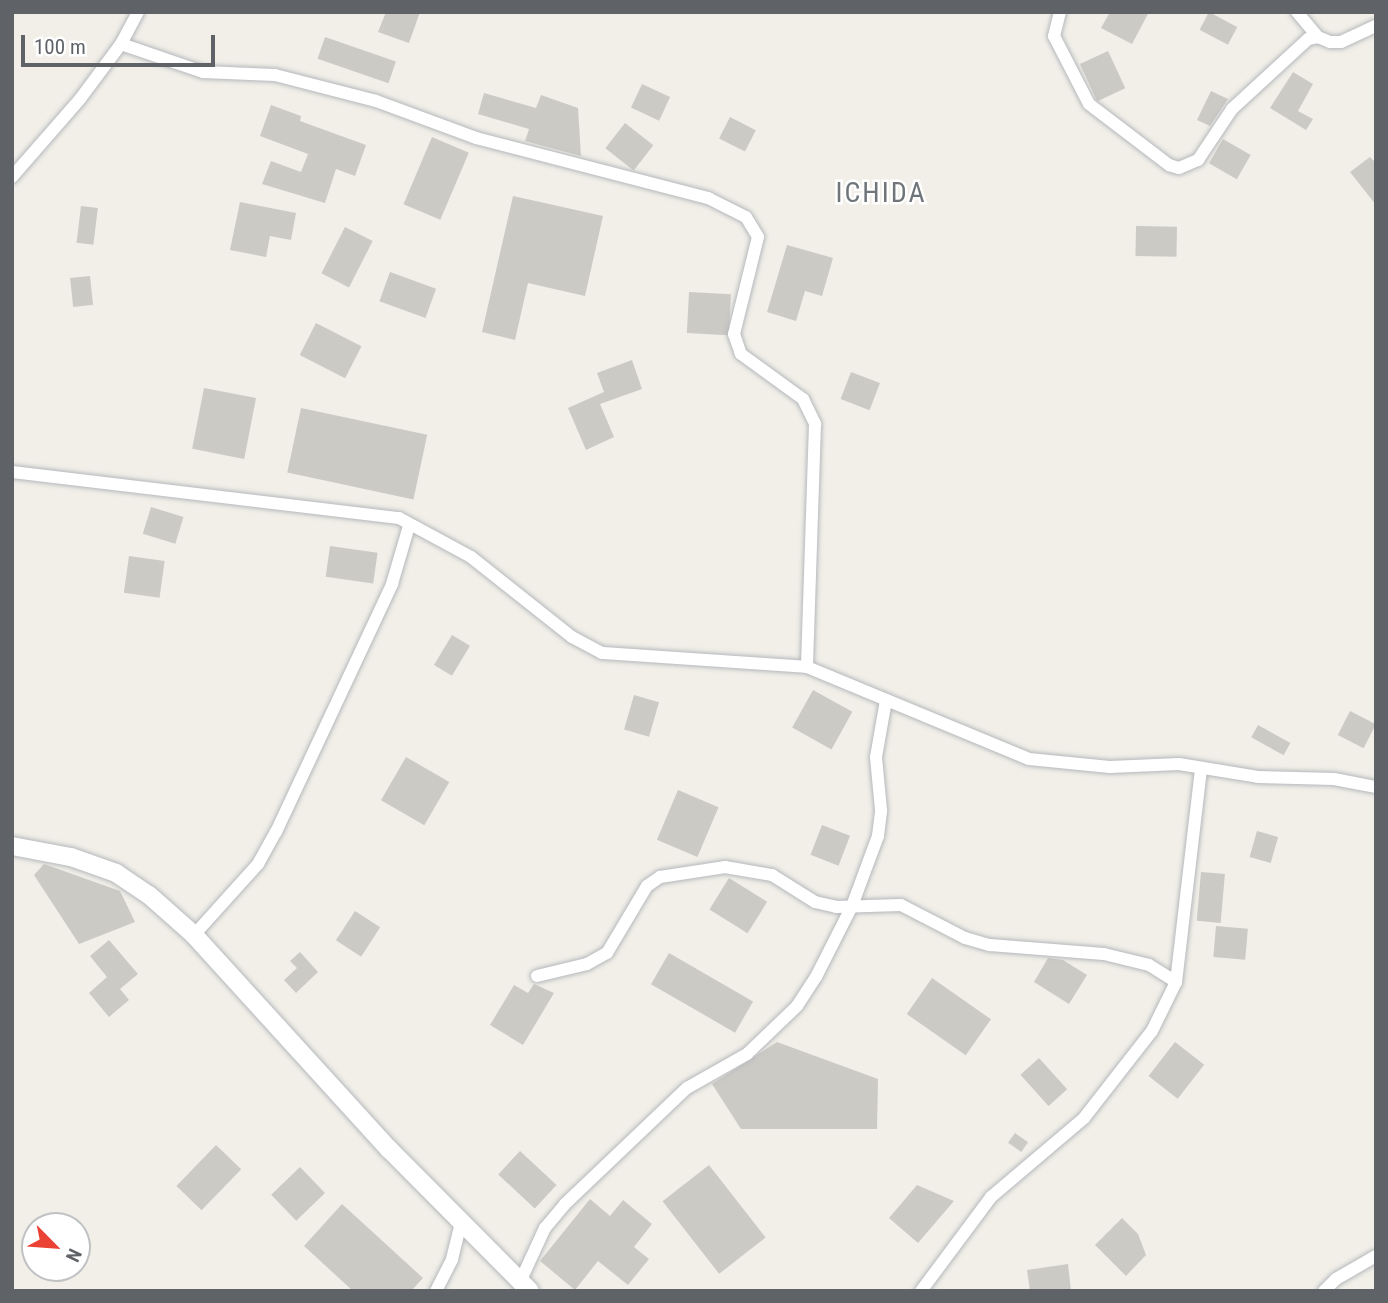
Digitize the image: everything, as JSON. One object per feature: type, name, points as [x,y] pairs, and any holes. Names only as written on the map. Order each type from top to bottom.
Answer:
[{"type":"main road","points":[[12,846],[71,857],[116,873],[194,935],[461,1224],[525,1286]]},
{"type":"street","points":[[12,177],[121,44],[138,12]]},
{"type":"street","points":[[1060,12],[1054,36],[1089,104],[1169,165],[1179,167],[1198,160],[1232,109],[1308,39],[1318,37],[1341,42],[1376,26]]},
{"type":"street","points":[[1297,12],[1318,37]]},
{"type":"street","points":[[121,44],[203,72],[275,75],[376,101],[476,138],[708,198],[746,217],[758,237],[734,334],[741,354],[754,367],[803,399],[815,424],[807,667]]},
{"type":"street","points":[[12,472],[243,503],[390,516],[471,557],[572,637],[602,653],[807,667],[1029,759],[1110,767],[1179,764],[1201,770],[1286,780],[1334,779],[1376,787]]},
{"type":"street","points":[[194,935],[258,864],[276,832],[392,584],[409,526]]},
{"type":"street","points":[[525,1286],[545,1228],[588,1181],[687,1088],[747,1054],[797,1006],[852,906],[878,836],[881,810],[876,757],[886,700]]},
{"type":"street","points":[[922,1291],[1011,1176],[1084,1118],[1109,1092],[1152,1031],[1176,982],[1201,770]]},
{"type":"street","points":[[537,976],[587,964],[607,953],[621,936],[647,886],[660,877],[682,872],[752,869],[772,875],[815,902],[852,906],[901,905],[965,938],[990,945],[1104,954],[1149,965],[1176,982]]},
{"type":"street","points":[[436,1291],[452,1259],[461,1224]]},
{"type":"street","points":[[1324,1291],[1336,1279],[1376,1256]]},
{"type":"building","points":[[386,12],[420,12],[409,43],[378,32]]},
{"type":"building","points":[[1110,12],[1149,12],[1132,44],[1101,28]]},
{"type":"building","points":[[1209,12],[1237,27],[1228,45],[1200,30]]},
{"type":"building","points":[[325,37],[396,61],[388,83],[318,59]]},
{"type":"building","points":[[1108,51],[1125,88],[1097,101],[1080,64]]},
{"type":"building","points":[[1293,72],[1313,84],[1298,111],[1313,119],[1306,130],[1270,108]]},
{"type":"building","points":[[642,84],[670,97],[659,121],[631,108]]},
{"type":"building","points":[[1211,91],[1228,99],[1210,126],[1197,120]]},
{"type":"building","points":[[484,93],[536,108],[541,95],[578,108],[581,156],[525,141],[529,129],[478,114]]},
{"type":"building","points":[[271,105],[301,116],[300,121],[366,145],[355,176],[336,169],[325,203],[262,184],[271,161],[301,172],[308,154],[260,136]]},
{"type":"building","points":[[730,117],[756,130],[745,152],[719,138]]},
{"type":"building","points":[[625,123],[653,145],[634,170],[605,148]]},
{"type":"building","points":[[432,137],[469,153],[440,220],[403,204]]},
{"type":"building","points":[[1223,139],[1251,155],[1237,179],[1209,163]]},
{"type":"building","points":[[1370,157],[1376,163],[1376,205],[1350,172]]},
{"type":"building","points":[[513,196],[603,216],[585,296],[528,283],[515,340],[482,332]]},
{"type":"building","points":[[240,202],[296,213],[291,240],[270,236],[266,257],[230,250]]},
{"type":"building","points":[[81,206],[98,208],[93,245],[76,243]]},
{"type":"building","points":[[1136,226],[1177,227],[1176,257],[1135,256]]},
{"type":"building","points":[[345,227],[373,241],[349,287],[321,273]]},
{"type":"building","points":[[787,245],[833,258],[822,296],[805,291],[796,321],[767,312]]},
{"type":"building","points":[[390,272],[436,289],[425,318],[379,301]]},
{"type":"building","points":[[90,276],[93,305],[73,307],[70,278]]},
{"type":"building","points":[[689,292],[731,294],[729,335],[687,333]]},
{"type":"building","points":[[316,323],[361,346],[345,378],[300,355]]},
{"type":"building","points":[[632,360],[642,389],[600,404],[614,437],[586,450],[568,408],[604,392],[597,373]]},
{"type":"building","points":[[851,372],[880,383],[870,410],[841,399]]},
{"type":"building","points":[[204,388],[256,398],[244,459],[192,449]]},
{"type":"building","points":[[301,408],[427,435],[413,499],[287,473]]},
{"type":"building","points":[[151,507],[184,517],[175,544],[143,534]]},
{"type":"building","points":[[330,546],[378,553],[373,583],[326,577]]},
{"type":"building","points":[[129,556],[165,561],[160,598],[124,593]]},
{"type":"building","points":[[452,635],[470,646],[452,676],[434,665]]},
{"type":"building","points":[[813,690],[852,712],[832,749],[792,728]]},
{"type":"building","points":[[634,695],[659,702],[649,737],[624,730]]},
{"type":"building","points":[[1350,711],[1376,724],[1364,748],[1338,735]]},
{"type":"building","points":[[1258,725],[1290,743],[1284,755],[1251,737]]},
{"type":"building","points":[[406,757],[449,782],[424,825],[381,800]]},
{"type":"building","points":[[678,790],[719,807],[697,857],[657,840]]},
{"type":"building","points":[[822,825],[850,836],[839,866],[811,855]]},
{"type":"building","points":[[1257,831],[1278,837],[1271,863],[1250,857]]},
{"type":"building","points":[[44,864],[120,891],[135,922],[79,944],[34,875]]},
{"type":"building","points":[[1201,872],[1225,874],[1221,923],[1197,921]]},
{"type":"building","points":[[729,878],[767,902],[748,933],[709,909]]},
{"type":"building","points":[[355,911],[380,927],[361,957],[336,940]]},
{"type":"building","points":[[1216,926],[1248,929],[1245,960],[1213,957]]},
{"type":"building","points":[[109,940],[138,974],[120,989],[129,1000],[109,1017],[89,993],[107,977],[90,956]]},
{"type":"building","points":[[300,952],[318,972],[296,993],[284,980],[297,968],[290,961]]},
{"type":"building","points":[[669,953],[753,1002],[735,1033],[651,984]]},
{"type":"building","points":[[1048,958],[1063,960],[1087,975],[1069,1004],[1034,982]]},
{"type":"building","points":[[932,978],[991,1019],[966,1055],[907,1014]]},
{"type":"building","points":[[534,984],[554,993],[523,1045],[490,1025],[514,985],[528,993]]},
{"type":"building","points":[[777,1042],[878,1079],[877,1129],[741,1129],[712,1084]]},
{"type":"building","points":[[1175,1042],[1204,1065],[1178,1099],[1149,1076]]},
{"type":"building","points":[[1039,1058],[1067,1089],[1049,1106],[1020,1075]]},
{"type":"building","points":[[1015,1133],[1028,1142],[1021,1152],[1008,1143]]},
{"type":"building","points":[[216,1145],[241,1169],[202,1210],[176,1186]]},
{"type":"building","points":[[520,1151],[557,1185],[535,1209],[498,1174]]},
{"type":"building","points":[[709,1165],[766,1237],[719,1274],[663,1201]]},
{"type":"building","points":[[300,1167],[325,1193],[296,1221],[271,1195]]},
{"type":"building","points":[[917,1185],[954,1201],[918,1243],[889,1218]]},
{"type":"building","points":[[590,1199],[610,1216],[623,1200],[652,1224],[634,1247],[649,1259],[628,1285],[598,1261],[575,1290],[540,1261]]},
{"type":"building","points":[[342,1204],[423,1278],[411,1291],[353,1291],[304,1246]]},
{"type":"building","points":[[1122,1218],[1138,1234],[1146,1255],[1126,1276],[1095,1245]]},
{"type":"building","points":[[1068,1264],[1071,1291],[1030,1291],[1027,1270]]},
{"type":"district","name":"ICHIDA","points":[[881,193]]}]
